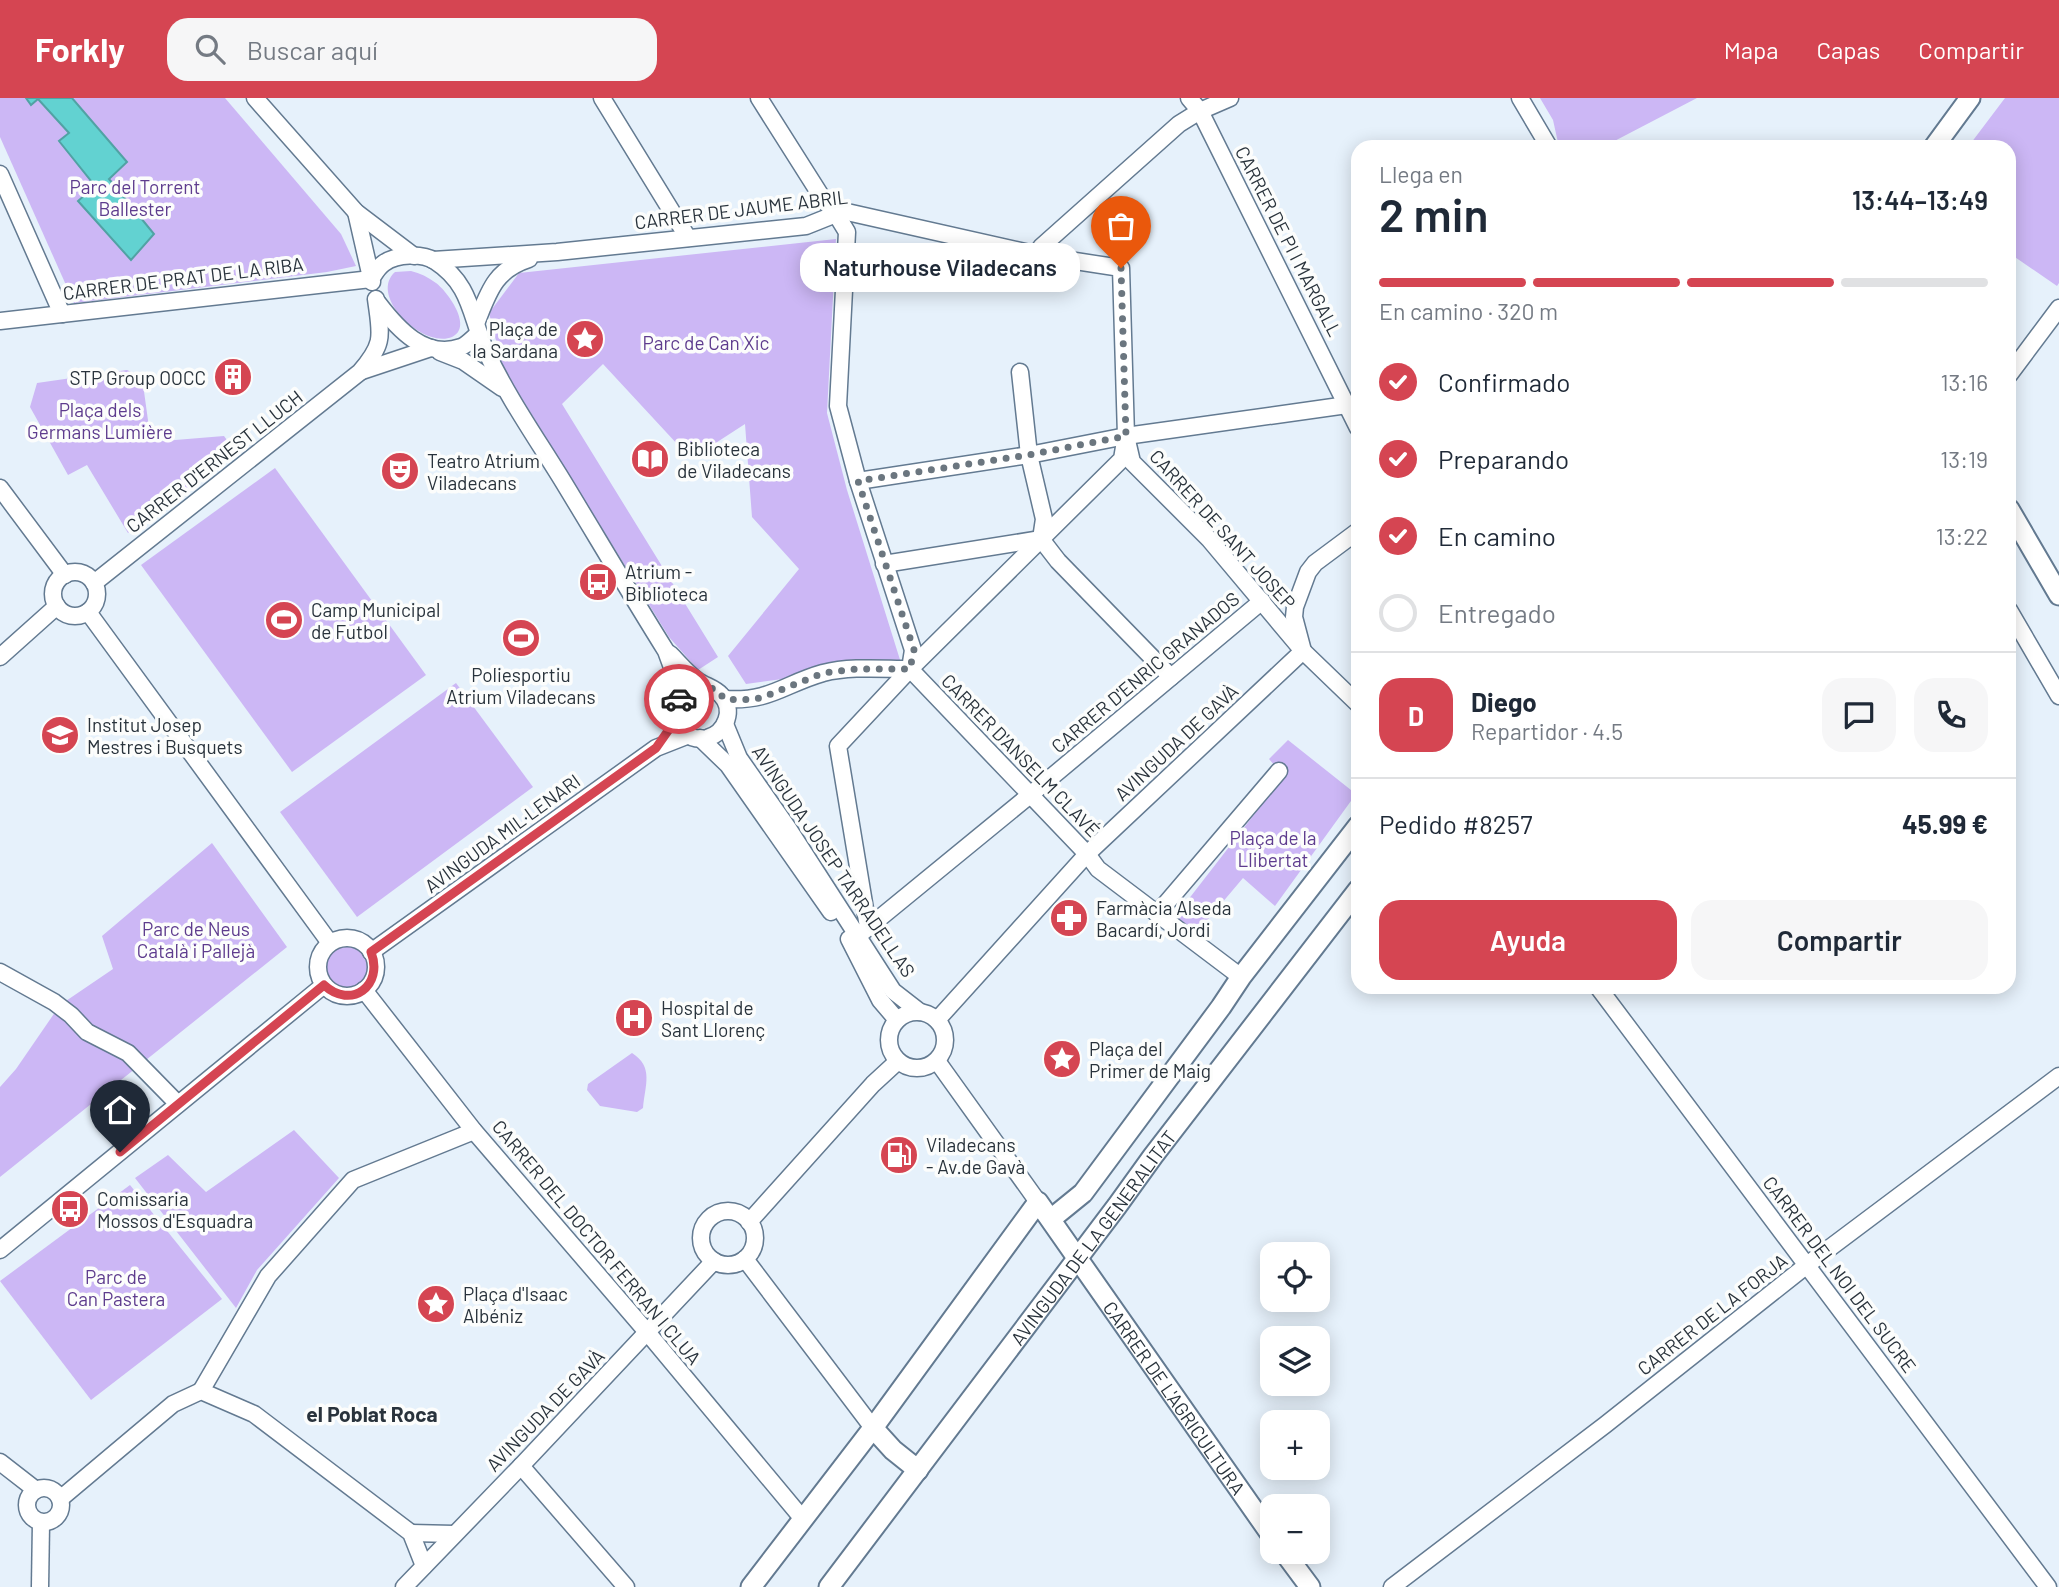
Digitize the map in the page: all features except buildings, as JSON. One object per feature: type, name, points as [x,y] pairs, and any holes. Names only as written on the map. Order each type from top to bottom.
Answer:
[{"type":"street","points":[[255,98],[356,212],[414,256]]},
{"type":"street","points":[[602,98],[688,238]]},
{"type":"street","points":[[759,98],[847,232],[838,406],[858,481],[914,650],[910,669]]},
{"type":"street","points":[[1042,251],[1179,124],[1195,104],[1230,98]]},
{"type":"street","points":[[1520,98],[1545,140]]},
{"type":"street","points":[[1939,140],[1970,98]]},
{"type":"street","name":"CARRER DE PI I MARGALL","points":[[1195,104],[1351,413]]},
{"type":"street","points":[[0,174],[62,314]]},
{"type":"street","points":[[356,212],[376,299],[402,333],[463,361],[504,389]]},
{"type":"street","name":"CARRER DE JAUME ABRIL","points":[[433,260],[557,252],[806,226],[847,212],[1042,251]]},
{"type":"street","name":"CARRER DE SANT JOSEP","points":[[1042,251],[1121,268],[1126,436],[1132,462],[1209,539],[1303,652],[1351,697]]},
{"type":"street","name":"CARRER DE JAUME ABRIL","points":[[478,327],[496,280],[510,266],[557,252]]},
{"type":"street","points":[[371,279],[384,262],[403,256],[414,256],[433,260],[465,293],[504,389],[666,651],[677,681],[679,724],[695,737]]},
{"type":"street","name":"CARRER DE PRAT DE LA RIBA","points":[[0,321],[371,279]]},
{"type":"street","name":"CARRER D'ERNEST LLUCH","points":[[94,583],[360,372],[375,355],[379,343],[376,299]]},
{"type":"street","points":[[2016,366],[2059,308]]},
{"type":"street","points":[[430,348],[447,350],[463,347],[478,327]]},
{"type":"street","name":"CARRER D'ERNEST LLUCH","points":[[360,372],[430,348]]},
{"type":"street","points":[[1020,372],[1028,455],[1044,519],[1041,539],[1058,561],[1171,677]]},
{"type":"street","points":[[858,481],[1028,455],[1126,436],[1347,405]]},
{"type":"street","points":[[864,931],[838,746],[910,669],[1122,459],[1126,436]]},
{"type":"street","points":[[0,488],[65,575]]},
{"type":"street","points":[[2016,521],[2059,594]]},
{"type":"street","points":[[1303,652],[1294,617],[1308,572],[1315,563],[1351,536]]},
{"type":"street","points":[[884,564],[1041,539]]},
{"type":"street","points":[[65,575],[85,575],[94,583],[96,599],[88,612],[74,616],[62,612],[57,606],[54,590],[59,579],[65,575]]},
{"type":"street","name":"CARRER D'ENRIC GRANADOS","points":[[864,931],[1262,601]]},
{"type":"street","points":[[0,657],[57,606]]},
{"type":"street","points":[[88,612],[330,943]]},
{"type":"street","points":[[2016,622],[2059,696]]},
{"type":"street","points":[[656,748],[695,737],[715,735],[725,724],[728,707],[725,699],[715,689],[696,680],[666,651]]},
{"type":"street","name":"AVINGUDA DE GAVÀ","points":[[937,1020],[1087,854],[1303,652]]},
{"type":"street","points":[[725,699],[761,698],[823,673],[857,669],[910,669]]},
{"type":"street","name":"CARRER D'ANSELM CLAVÉ","points":[[910,669],[1087,854],[1098,869],[1241,977]]},
{"type":"street","points":[[679,700],[691,688],[708,687]]},
{"type":"street","points":[[656,748],[677,718]]},
{"type":"street","name":"AVINGUDA JOSEP TARRADELLAS","points":[[725,724],[739,758],[864,931],[893,991],[920,1012]]},
{"type":"street","name":"AVINGUDA JOSEP TARRADELLAS","points":[[695,737],[728,765],[779,836],[855,947],[880,1000],[897,1020]]},
{"type":"street","name":"AVINGUDA MIL·LENARI","points":[[371,952],[656,748]]},
{"type":"street","points":[[1157,914],[1279,771]]},
{"type":"street","points":[[1052,1219],[1083,1193],[1241,977],[1351,835]]},
{"type":"street","name":"AVINGUDA DE LA GENERALITAT","points":[[829,1587],[1153,1156],[1351,899]]},
{"type":"street","points":[[344,938],[354,939],[365,944],[371,952],[375,962],[375,974],[364,990],[355,995],[343,995],[324,985],[318,973],[318,962],[323,950],[330,943],[344,938]]},
{"type":"street","points":[[0,972],[54,1002],[87,1032],[128,1053],[177,1104]]},
{"type":"street","points":[[1,1247],[324,985]]},
{"type":"street","name":"CARRER DEL DOCTOR FERRAN I CLUA","points":[[364,990],[474,1131],[648,1332],[802,1518]]},
{"type":"street","name":"CARRER DEL NOI DEL SUCRE","points":[[1603,994],[2048,1587]]},
{"type":"street","points":[[920,1012],[937,1020],[946,1037],[945,1046],[937,1061],[929,1066],[913,1068],[898,1061],[892,1054],[889,1036],[897,1020],[920,1012]]},
{"type":"street","points":[[750,1222],[873,1084],[898,1061]]},
{"type":"street","points":[[751,1587],[873,1429],[1038,1202],[937,1061]]},
{"type":"street","name":"CARRER DE LA FORJA","points":[[1392,1587],[1594,1433],[1807,1265],[2059,1076]]},
{"type":"street","points":[[60,1499],[173,1404],[201,1391],[268,1276],[354,1180],[474,1131]]},
{"type":"street","name":"CARRER DE L'AGRICULTURA","points":[[1038,1202],[1260,1519]]},
{"type":"street","points":[[723,1212],[732,1212],[750,1222],[755,1237],[754,1246],[745,1259],[728,1265],[714,1261],[701,1239],[710,1219],[723,1212]]},
{"type":"street","points":[[745,1259],[873,1429],[918,1470]]},
{"type":"street","name":"AVINGUDA DE GAVÀ","points":[[404,1587],[714,1261]]},
{"type":"street","points":[[201,1391],[254,1414],[411,1533],[424,1566]]},
{"type":"street","points":[[0,1462],[36,1490],[50,1489],[60,1499],[62,1507],[57,1517],[41,1523]]},
{"type":"street","points":[[521,1466],[626,1587]]},
{"type":"street","points":[[36,1490],[28,1499],[26,1507],[31,1517],[41,1523]]},
{"type":"street","points":[[40,1587],[41,1523]]},
{"type":"street","points":[[411,1533],[454,1534]]},
{"type":"street","points":[[1293,1564],[1310,1587]]},
{"type":"green space","name":"Parc del Torrent Ballester","points":[[0,98],[225,98],[341,234],[356,266],[327,272],[74,303],[0,137]]},
{"type":"green space","points":[[1540,98],[1697,98],[1616,140],[1557,140],[1553,120]]},
{"type":"green space","points":[[2005,98],[2059,98],[2057,286],[2016,258],[2016,140],[1973,140]]},
{"type":"green space","name":"Parc de Can Xic","points":[[836,239],[827,413],[847,490],[901,663],[746,684],[728,656],[799,569],[752,517],[745,424],[691,459],[603,364],[562,404],[718,657],[698,670],[669,637],[503,368],[489,313],[519,273]]},
{"type":"green space","points":[[411,271],[436,283],[452,301],[460,318],[460,325],[458,332],[452,337],[440,339],[427,335],[402,318],[394,306],[388,294],[389,282],[395,272]]},
{"type":"green space","name":"Plaça dels Germans Lumière","points":[[127,370],[142,377],[151,442],[224,436],[237,454],[128,533],[87,465],[68,475],[30,407],[37,383]]},
{"type":"green space","name":"Camp Municipal de Futbol","points":[[275,468],[426,675],[292,772],[141,565]]},
{"type":"green space","points":[[456,683],[533,787],[357,917],[280,812]]},
{"type":"green space","name":"Plaça de la Llibertat","points":[[1288,740],[1351,790],[1351,801],[1275,906],[1243,878],[1194,936],[1174,918],[1284,776],[1269,759]]},
{"type":"green space","name":"Parc de Neus Català i Pallejà","points":[[212,843],[287,947],[0,1177],[0,1087],[16,1069],[60,1005],[113,969],[102,936]]},
{"type":"green space","points":[[347,945],[362,951],[368,966],[362,981],[347,987],[332,981],[326,966],[332,951]]},
{"type":"green space","points":[[632,1053],[639,1058],[646,1070],[643,1108],[637,1112],[600,1106],[587,1090],[588,1084]]},
{"type":"green space","name":"Parc de Can Pastera","points":[[294,1130],[339,1178],[257,1270],[236,1308],[135,1178],[168,1155],[206,1192]]},
{"type":"green space","name":"Parc de Can Pastera","points":[[130,1185],[222,1299],[91,1400],[0,1281]]},
{"type":"water","points":[[26,98],[72,98],[127,162],[109,179],[154,234],[131,260],[78,201],[95,186],[59,141],[69,133],[38,99],[31,105]]},
{"type":"way so far","points":[[679,699],[691,688],[700,686],[715,689],[725,699],[742,700],[761,698],[823,673],[857,669],[910,669],[914,650],[858,481],[1028,455],[1126,436],[1121,268]]},
{"type":"place","name":"Naturhouse Viladecans","points":[[1121,268]]},
{"type":"place","name":"Plaça de la Sardana","points":[[585,339]]},
{"type":"place","name":"STP Group OOCC","points":[[233,377]]},
{"type":"place","name":"Biblioteca de Viladecans","points":[[650,459]]},
{"type":"place","name":"Teatro Atrium Viladecans","points":[[400,471]]},
{"type":"place","name":"Atrium - Biblioteca","points":[[598,582]]},
{"type":"place","name":"Camp Municipal de Futbol","points":[[284,620]]},
{"type":"place","name":"Poliesportiu Atrium Viladecans","points":[[521,638]]},
{"type":"place","name":"Institut Josep Mestres i Busquets","points":[[60,735]]},
{"type":"place","name":"Farmàcia Alseda Bacardí, Jordi","points":[[1069,918]]},
{"type":"place","name":"Hospital de Sant Llorenç","points":[[634,1018]]},
{"type":"place","name":"Plaça del Primer de Maig","points":[[1062,1059]]},
{"type":"place","name":"Viladecans - Av.de Gavà","points":[[899,1155]]},
{"type":"place","name":"Comissaria Mossos d'Esquadra","points":[[70,1209]]},
{"type":"place","name":"Plaça d'Isaac Albéniz","points":[[436,1304]]},
{"type":"district","name":"el Poblat Roca","points":[[372,1413]]},
{"type":"route","points":[[120,1152],[324,985],[343,995],[355,995],[364,990],[375,974],[375,962],[371,952],[656,748],[677,718],[679,699]]}]
